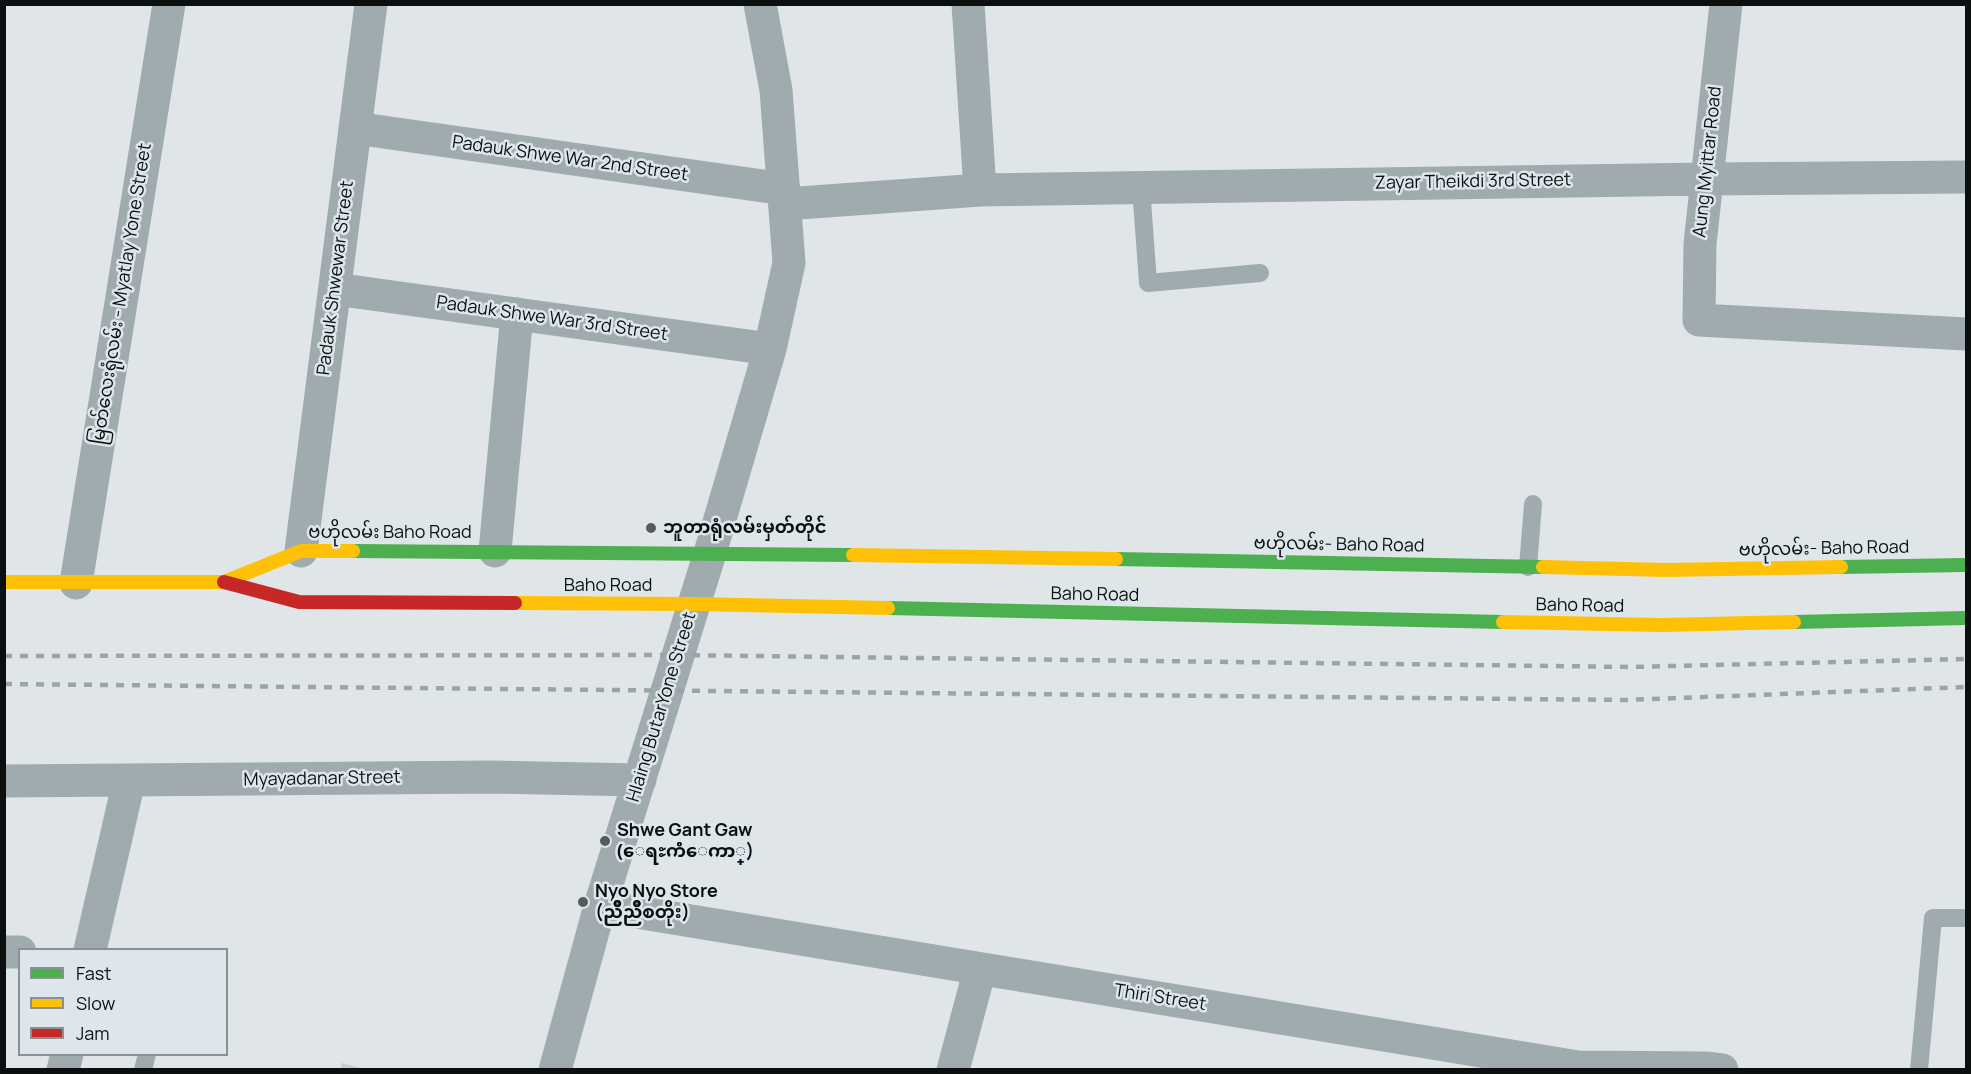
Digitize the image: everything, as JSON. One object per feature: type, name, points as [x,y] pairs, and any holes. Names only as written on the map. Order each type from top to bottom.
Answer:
[{"type":"main road","name":"ဗဟိုလမ်း Baho Road","points":[[4,582],[224,582],[301,551],[710,553]]},
{"type":"main road","name":"ဗဟိုလမ်း- Baho Road","points":[[710,553],[1666,570],[1966,565]]},
{"type":"main road","name":"Baho Road","points":[[224,582],[298,602],[694,604],[1662,625],[1966,618]]},
{"type":"street","name":"မြတ်လေးရုံလမ်း - Myatlay Yone Street","points":[[76,583],[169,4]]},
{"type":"street","name":"Padauk Shwewar Street","points":[[301,551],[371,4]]},
{"type":"street","points":[[968,4],[980,190]]},
{"type":"street","name":"Aung Myittar Road","points":[[1726,4],[1700,244],[1699,320],[1966,334]]},
{"type":"street","name":"Hlaing ButarYone Street","points":[[555,1070],[600,906],[710,553],[770,349],[789,262],[777,90],[755,5]]},
{"type":"street","name":"Padauk Shwe War 2nd Street","points":[[355,128],[785,197],[980,190]]},
{"type":"street","name":"Zayar Theikdi 3rd Street","points":[[980,190],[1966,177]]},
{"type":"street","name":"Padauk Shwe War 3rd Street","points":[[335,289],[770,349]]},
{"type":"street","points":[[495,551],[517,314]]},
{"type":"street","name":"Myayadanar Street","points":[[4,781],[480,777],[640,780]]},
{"type":"street","points":[[90,948],[129,781]]},
{"type":"street","name":"Thiri Street","points":[[600,906],[980,969],[1429,1056],[1578,1067],[1710,1069]]},
{"type":"street","points":[[953,1070],[980,969]]},
{"type":"lane","points":[[1141,187],[1148,283],[1260,273]]},
{"type":"lane","points":[[1528,567],[1533,504]]},
{"type":"lane","points":[[1918,1070],[1933,918],[1966,918]]},
{"type":"building","points":[[342,1063],[365,1069],[365,1070],[340,1070]]},
{"type":"railway","points":[[4,656],[678,655],[1630,667],[1966,659]]},
{"type":"railway","points":[[4,684],[1626,700],[1966,687]]},
{"type":"traffic: fast","points":[[353,551],[853,555]]},
{"type":"traffic: fast","points":[[1116,559],[1543,567]]},
{"type":"traffic: fast","points":[[1841,567],[1966,565]]},
{"type":"traffic: fast","points":[[888,608],[1503,622]]},
{"type":"traffic: fast","points":[[1794,622],[1966,618]]},
{"type":"traffic: slow","points":[[4,582],[224,582],[301,551],[353,551]]},
{"type":"traffic: slow","points":[[853,555],[1116,559]]},
{"type":"traffic: slow","points":[[1543,567],[1666,570],[1841,567]]},
{"type":"traffic: slow","points":[[515,603],[888,608]]},
{"type":"traffic: slow","points":[[1503,622],[1662,625],[1794,622]]},
{"type":"traffic: jam","points":[[224,582],[299,602],[515,603]]},
{"type":"place","name":"ဘူတာရုံလမ်းမှတ်တိုင်","points":[[651,528]]},
{"type":"place","name":"Shwe Gant Gaw (ေရႊကံံေကာ္)","points":[[605,841]]},
{"type":"place","name":"Nyo Nyo Store (ညိဳညိဳစတိုး)","points":[[583,902]]}]
